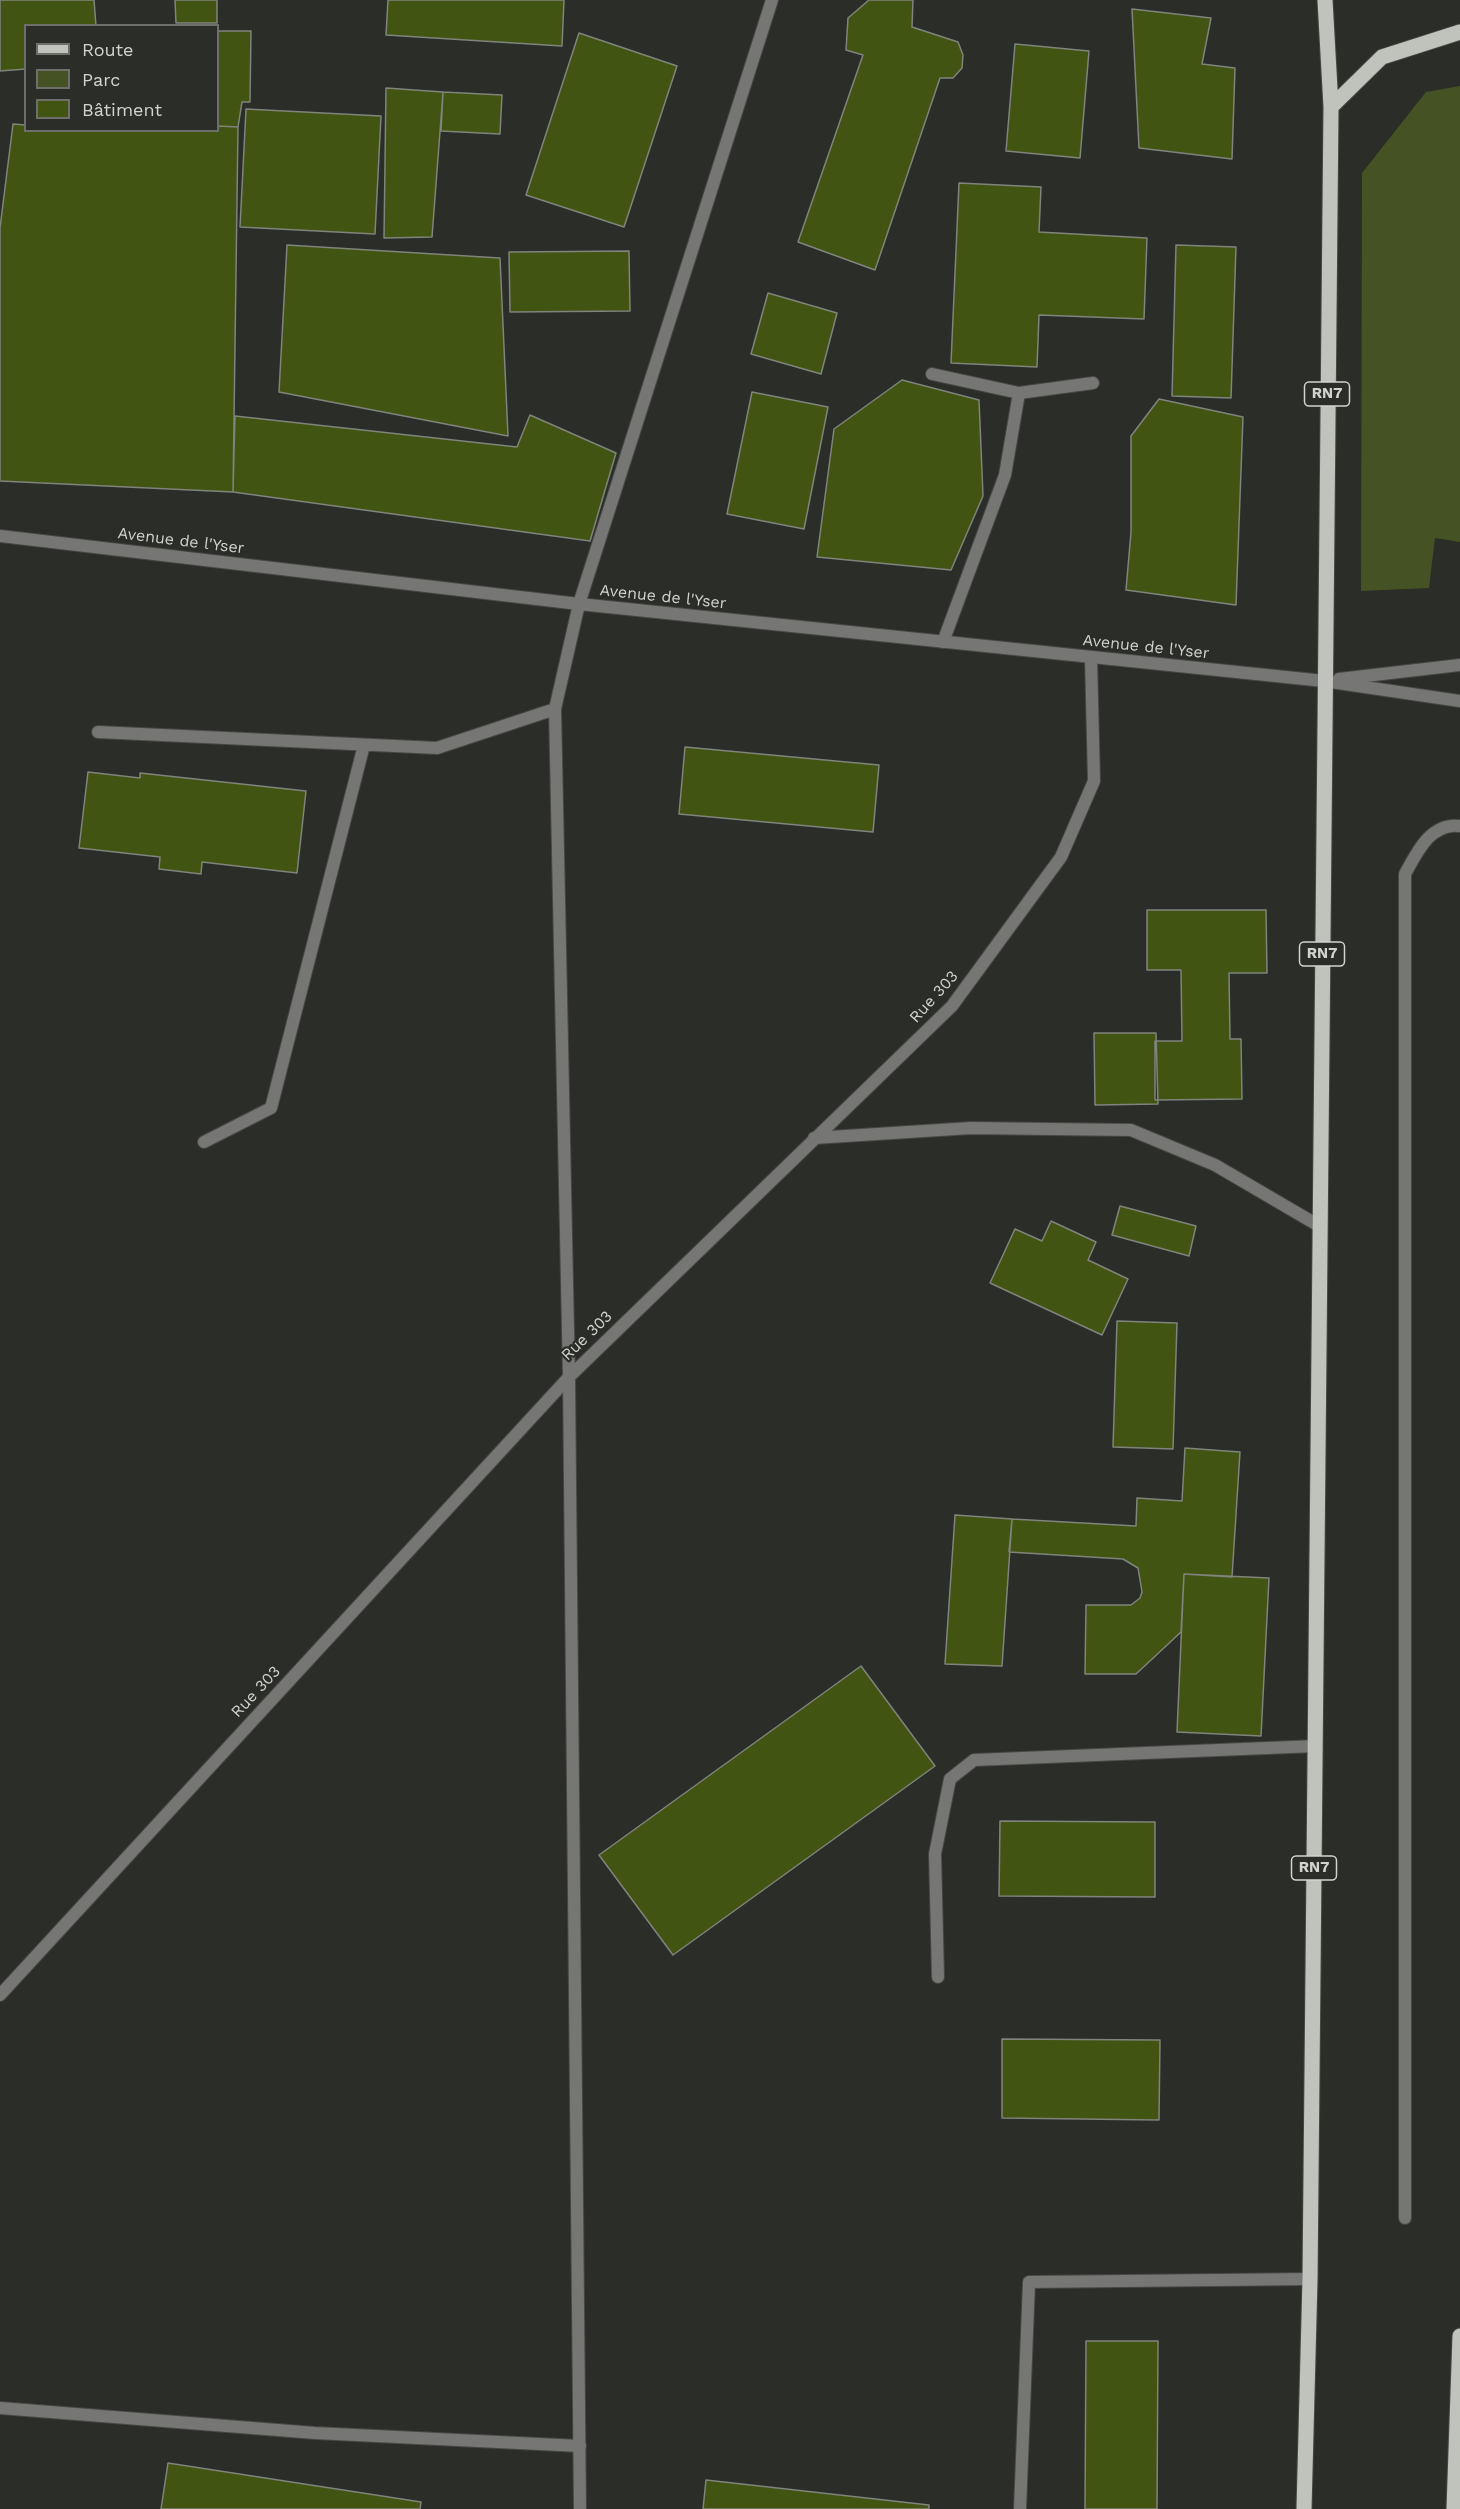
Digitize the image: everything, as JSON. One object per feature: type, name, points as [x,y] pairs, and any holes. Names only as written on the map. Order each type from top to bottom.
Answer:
[{"type":"main road","name":"RN7","points":[[1304,2509],[1310,2279],[1316,1746],[1331,107],[1325,0]]},
{"type":"main road","points":[[1331,107],[1382,57],[1460,32]]},
{"type":"main road","points":[[1454,2509],[1460,2336]]},
{"type":"street","points":[[580,2509],[569,1377],[555,709],[579,604],[772,0]]},
{"type":"street","points":[[932,374],[1019,393],[1094,383]]},
{"type":"street","points":[[943,642],[1005,475],[1019,393]]},
{"type":"street","name":"Avenue de l'Yser","points":[[0,536],[579,604],[1324,681]]},
{"type":"street","name":"Rue 303","points":[[0,1995],[569,1377],[952,1006],[1061,857],[1094,781],[1091,658]]},
{"type":"street","points":[[1324,681],[1460,665]]},
{"type":"street","points":[[1324,681],[1460,701]]},
{"type":"street","points":[[98,732],[436,748],[555,709]]},
{"type":"street","points":[[204,1142],[271,1108],[364,745]]},
{"type":"street","points":[[1405,2218],[1404,874],[1424,840],[1449,824],[1460,826]]},
{"type":"street","points":[[814,1138],[971,1128],[1131,1130],[1215,1165],[1321,1227]]},
{"type":"street","points":[[938,1977],[936,1854],[950,1779],[974,1760],[1316,1746]]},
{"type":"street","points":[[1020,2509],[1029,2282],[1310,2279]]},
{"type":"street","points":[[0,2408],[315,2433],[580,2446]]},
{"type":"green space","points":[[1460,86],[1460,542],[1435,538],[1429,588],[1361,591],[1362,173],[1426,92]]},
{"type":"building","points":[[0,0],[94,0],[96,24],[24,24],[24,69],[0,71]]},
{"type":"building","points":[[175,0],[217,0],[217,23],[176,23]]},
{"type":"building","points":[[388,0],[564,0],[562,46],[386,35]]},
{"type":"building","points":[[869,0],[913,0],[912,27],[958,42],[963,55],[962,68],[953,78],[940,78],[875,270],[798,242],[863,55],[846,50],[848,18]]},
{"type":"building","points":[[1132,9],[1211,18],[1202,64],[1235,68],[1232,159],[1139,148]]},
{"type":"building","points":[[219,31],[251,31],[250,102],[242,102],[238,127],[219,126]]},
{"type":"building","points":[[579,33],[677,66],[624,227],[526,195]]},
{"type":"building","points":[[1015,44],[1089,51],[1080,158],[1006,151]]},
{"type":"building","points":[[386,88],[443,92],[432,237],[384,238]]},
{"type":"building","points":[[443,92],[502,95],[500,134],[441,131]]},
{"type":"building","points":[[246,109],[381,116],[375,234],[240,227]]},
{"type":"building","points":[[13,124],[24,125],[24,132],[219,132],[219,126],[238,127],[233,492],[0,481],[0,228]]},
{"type":"building","points":[[959,183],[1041,187],[1039,232],[1147,238],[1144,319],[1039,315],[1037,367],[951,363]]},
{"type":"building","points":[[287,245],[500,258],[508,436],[279,392]]},
{"type":"building","points":[[1176,245],[1236,247],[1231,398],[1172,396]]},
{"type":"building","points":[[629,251],[630,311],[510,312],[509,252]]},
{"type":"building","points":[[768,293],[837,313],[821,374],[751,354]]},
{"type":"building","points":[[902,380],[979,400],[983,496],[951,570],[817,557],[834,429]]},
{"type":"building","points":[[752,392],[828,407],[804,529],[727,514]]},
{"type":"building","points":[[1159,399],[1243,417],[1236,605],[1126,590],[1131,532],[1131,436]]},
{"type":"building","points":[[530,415],[616,453],[590,541],[233,492],[235,416],[517,447]]},
{"type":"building","points":[[685,747],[879,765],[873,832],[679,814]]},
{"type":"building","points":[[88,772],[140,778],[140,773],[306,791],[297,873],[202,862],[201,874],[159,869],[160,857],[79,848]]},
{"type":"building","points":[[1147,910],[1266,910],[1267,973],[1229,973],[1230,1039],[1241,1039],[1242,1099],[1155,1100],[1155,1041],[1182,1041],[1181,970],[1147,970]]},
{"type":"building","points":[[1094,1033],[1156,1033],[1158,1104],[1095,1105]]},
{"type":"building","points":[[1120,1206],[1196,1226],[1189,1256],[1112,1235]]},
{"type":"building","points":[[1051,1221],[1096,1242],[1088,1260],[1128,1279],[1102,1335],[990,1283],[1015,1229],[1042,1241]]},
{"type":"building","points":[[1117,1321],[1177,1323],[1173,1449],[1113,1447]]},
{"type":"building","points":[[1185,1448],[1240,1452],[1232,1577],[1184,1574],[1181,1632],[1136,1674],[1085,1674],[1086,1605],[1131,1605],[1140,1598],[1142,1592],[1138,1568],[1123,1559],[1009,1552],[1012,1519],[1136,1526],[1137,1498],[1182,1501]]},
{"type":"building","points":[[955,1515],[1012,1519],[1002,1666],[945,1664]]},
{"type":"building","points":[[1184,1574],[1269,1578],[1261,1736],[1177,1732]]},
{"type":"building","points":[[861,1666],[935,1766],[673,1955],[599,1855]]},
{"type":"building","points":[[1000,1821],[1155,1822],[1155,1897],[999,1896]]},
{"type":"building","points":[[1002,2039],[1160,2040],[1159,2120],[1002,2118]]},
{"type":"building","points":[[1086,2341],[1158,2341],[1157,2509],[1085,2509]]},
{"type":"building","points":[[168,2463],[421,2502],[420,2509],[161,2509]]},
{"type":"building","points":[[706,2480],[929,2505],[929,2509],[703,2509]]}]
